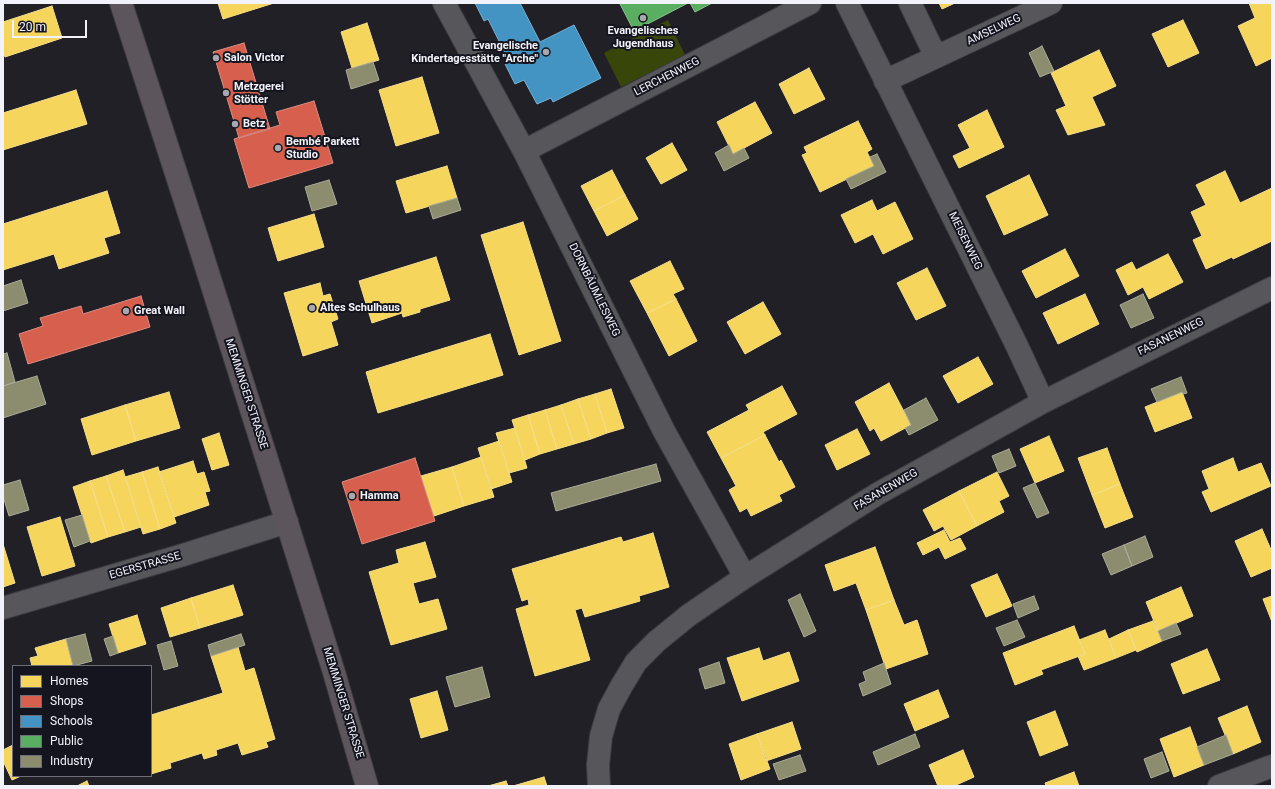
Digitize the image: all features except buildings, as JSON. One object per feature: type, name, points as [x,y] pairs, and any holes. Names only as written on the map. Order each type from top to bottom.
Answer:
[{"type":"main road","name":"MEMMINGER STRASSE","points":[[121,3],[287,522],[333,669],[367,786]]},
{"type":"street","name":"DORNBÄUMLESWEG","points":[[444,3],[524,151],[664,431],[745,577]]},
{"type":"street","name":"LERCHENWEG","points":[[524,151],[810,3]]},
{"type":"street","name":"MEISENWEG","points":[[847,3],[1011,334],[1043,402]]},
{"type":"street","points":[[885,81],[936,57],[910,3]]},
{"type":"street","name":"AMSELWEG","points":[[936,57],[1051,3]]},
{"type":"street","name":"FASANENWEG","points":[[599,786],[598,765],[602,736],[609,709],[636,662],[657,641],[689,615],[745,577],[879,493],[1043,402],[1272,288]]},
{"type":"street","name":"EGERSTRASSE","points":[[3,608],[183,555],[287,522]]},
{"type":"street","points":[[1219,786],[1272,766]]},
{"type":"green space","points":[[668,20],[685,55],[621,87],[604,53]]},
{"type":"place","name":"Evangelisches Jugendhaus","points":[[643,18]]},
{"type":"place","name":"Evangelische Kindertagesstätte \"Arche\"","points":[[546,52]]},
{"type":"place","name":"Salon Victor","points":[[216,58]]},
{"type":"place","name":"Metzgerei Stötter","points":[[226,93]]},
{"type":"place","name":"Betz","points":[[235,124]]},
{"type":"place","name":"Bembé Parkett Studio","points":[[278,148]]},
{"type":"place","name":"Altes Schulhaus","points":[[312,308]]},
{"type":"place","name":"Great Wall","points":[[126,311]]},
{"type":"place","name":"Hamma","points":[[352,496]]}]
